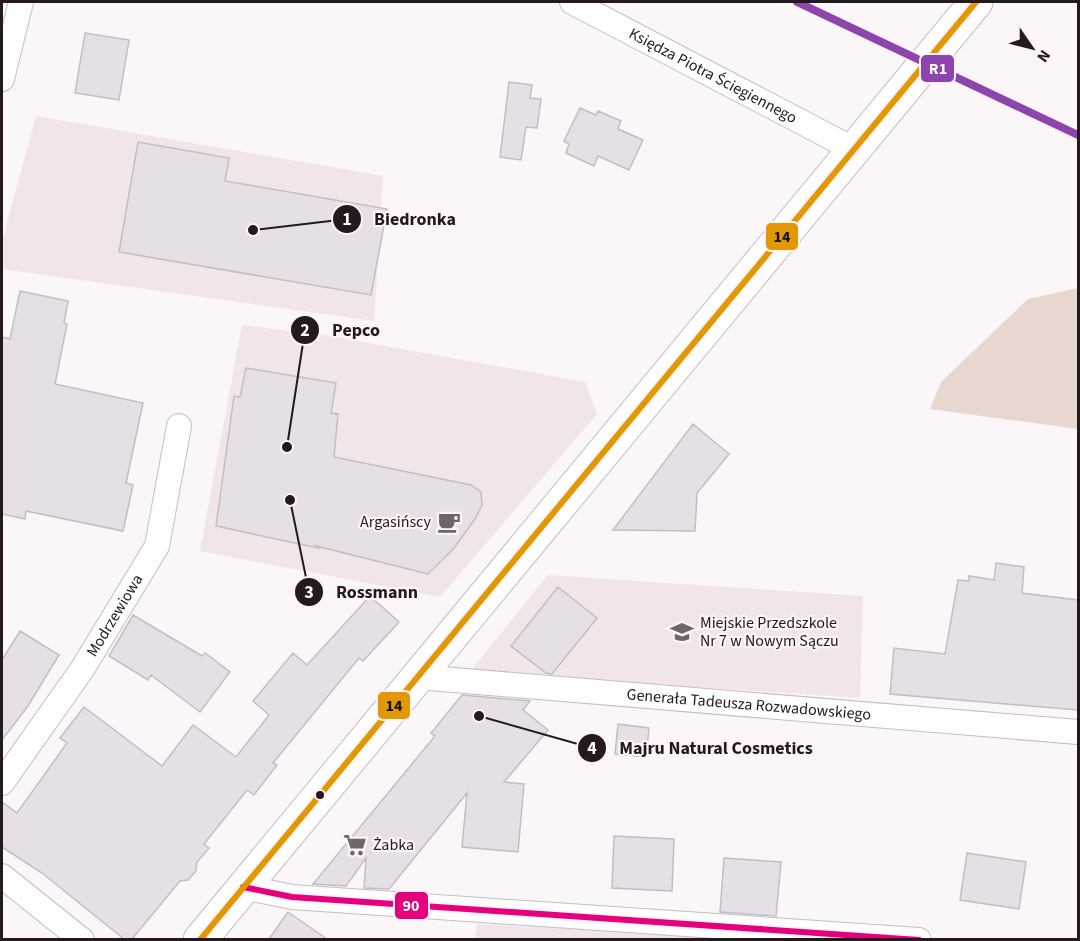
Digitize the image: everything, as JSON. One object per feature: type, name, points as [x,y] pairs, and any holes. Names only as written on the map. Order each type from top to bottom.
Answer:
[{"type":"main road","points":[[200,939],[976,2]]},
{"type":"street","points":[[2,79],[21,2]]},
{"type":"street","name":"Księdza Piotra Ściegiennego","points":[[572,2],[853,149]]},
{"type":"street","name":"Modrzewiowa","points":[[2,783],[82,668],[157,546],[179,426]]},
{"type":"street","name":"Generała Tadeusza Rozwadowskiego","points":[[418,677],[1078,732]]},
{"type":"street","points":[[2,876],[82,939]]},
{"type":"street","points":[[243,887],[292,897],[919,939]]},
{"type":"shaded area","points":[[36,116],[383,176],[374,321],[2,269],[2,241]]},
{"type":"shaded area","points":[[1078,288],[1078,429],[930,409],[941,382],[1028,299]]},
{"type":"shaded area","points":[[242,325],[330,336],[585,382],[597,414],[440,597],[200,551]]},
{"type":"shaded area","name":"Miejskie Przedszkole Nr 7 w Nowym Sączu","points":[[548,575],[863,596],[860,698],[531,676],[473,668]]},
{"type":"shaded area","points":[[477,924],[766,939],[475,940]]},
{"type":"building","points":[[85,33],[129,40],[119,100],[75,93]]},
{"type":"building","points":[[509,82],[532,85],[530,98],[541,99],[537,128],[526,127],[521,160],[500,157]]},
{"type":"building","points":[[580,108],[596,115],[598,111],[621,121],[618,129],[643,140],[629,170],[598,156],[594,166],[566,153],[569,144],[564,141]]},
{"type":"building","points":[[138,142],[229,158],[225,181],[387,209],[371,295],[119,252]]},
{"type":"building","points":[[20,291],[68,301],[64,323],[67,324],[55,384],[143,403],[126,483],[133,485],[123,531],[26,511],[25,519],[2,514],[2,337],[10,339]]},
{"type":"building","points":[[246,368],[336,383],[331,413],[338,414],[334,457],[471,485],[481,492],[482,505],[454,548],[428,574],[316,546],[318,548],[216,526],[234,396],[240,397]]},
{"type":"building","points":[[693,424],[729,454],[697,493],[695,531],[613,530]]},
{"type":"building","points":[[996,563],[1024,567],[1022,593],[1078,600],[1078,710],[890,694],[894,648],[945,654],[958,580],[969,581],[969,576],[994,580]]},
{"type":"building","points":[[558,587],[597,618],[552,674],[546,673],[511,646]]},
{"type":"building","points":[[370,596],[399,622],[363,661],[359,658],[273,763],[277,765],[254,795],[247,790],[204,844],[209,848],[197,862],[196,871],[188,880],[180,881],[132,939],[124,939],[42,873],[2,847],[2,802],[17,813],[67,743],[60,738],[84,707],[162,766],[193,725],[236,757],[269,715],[253,701],[293,653],[307,665]]},
{"type":"building","points":[[133,615],[202,656],[205,653],[230,672],[200,712],[151,675],[148,680],[109,656]]},
{"type":"building","points":[[20,631],[59,655],[28,706],[2,740],[2,660]]},
{"type":"building","points":[[462,695],[530,701],[523,710],[548,730],[504,782],[524,784],[518,852],[462,847],[467,793],[389,889],[364,888],[366,858],[346,886],[313,884],[435,736],[431,733]]},
{"type":"building","points":[[618,724],[649,728],[646,757],[615,754]]},
{"type":"building","points":[[614,836],[674,839],[672,891],[612,888]]},
{"type":"building","points":[[967,853],[1026,862],[1019,909],[960,900]]},
{"type":"building","points":[[724,858],[781,862],[776,916],[720,912]]},
{"type":"building","points":[[288,912],[327,939],[269,939]]},
{"type":"transit line","name":"R1","points":[[797,2],[1078,135]]},
{"type":"transit line","name":"14","points":[[200,940],[976,2]]},
{"type":"transit line","name":"90","points":[[243,887],[292,897],[919,940]]},
{"type":"place","name":"Biedronka","points":[[253,230]]},
{"type":"place","name":"Pepco","points":[[287,447]]},
{"type":"place","name":"Rossmann","points":[[290,500]]},
{"type":"place","name":"Argasińscy","points":[[449,522]]},
{"type":"place","name":"Miejskie Przedszkole Nr 7 w Nowym Sączu","points":[[682,632]]},
{"type":"place","name":"Majru Natural Cosmetics","points":[[479,716]]},
{"type":"place","name":"Żabka","points":[[355,845]]}]
